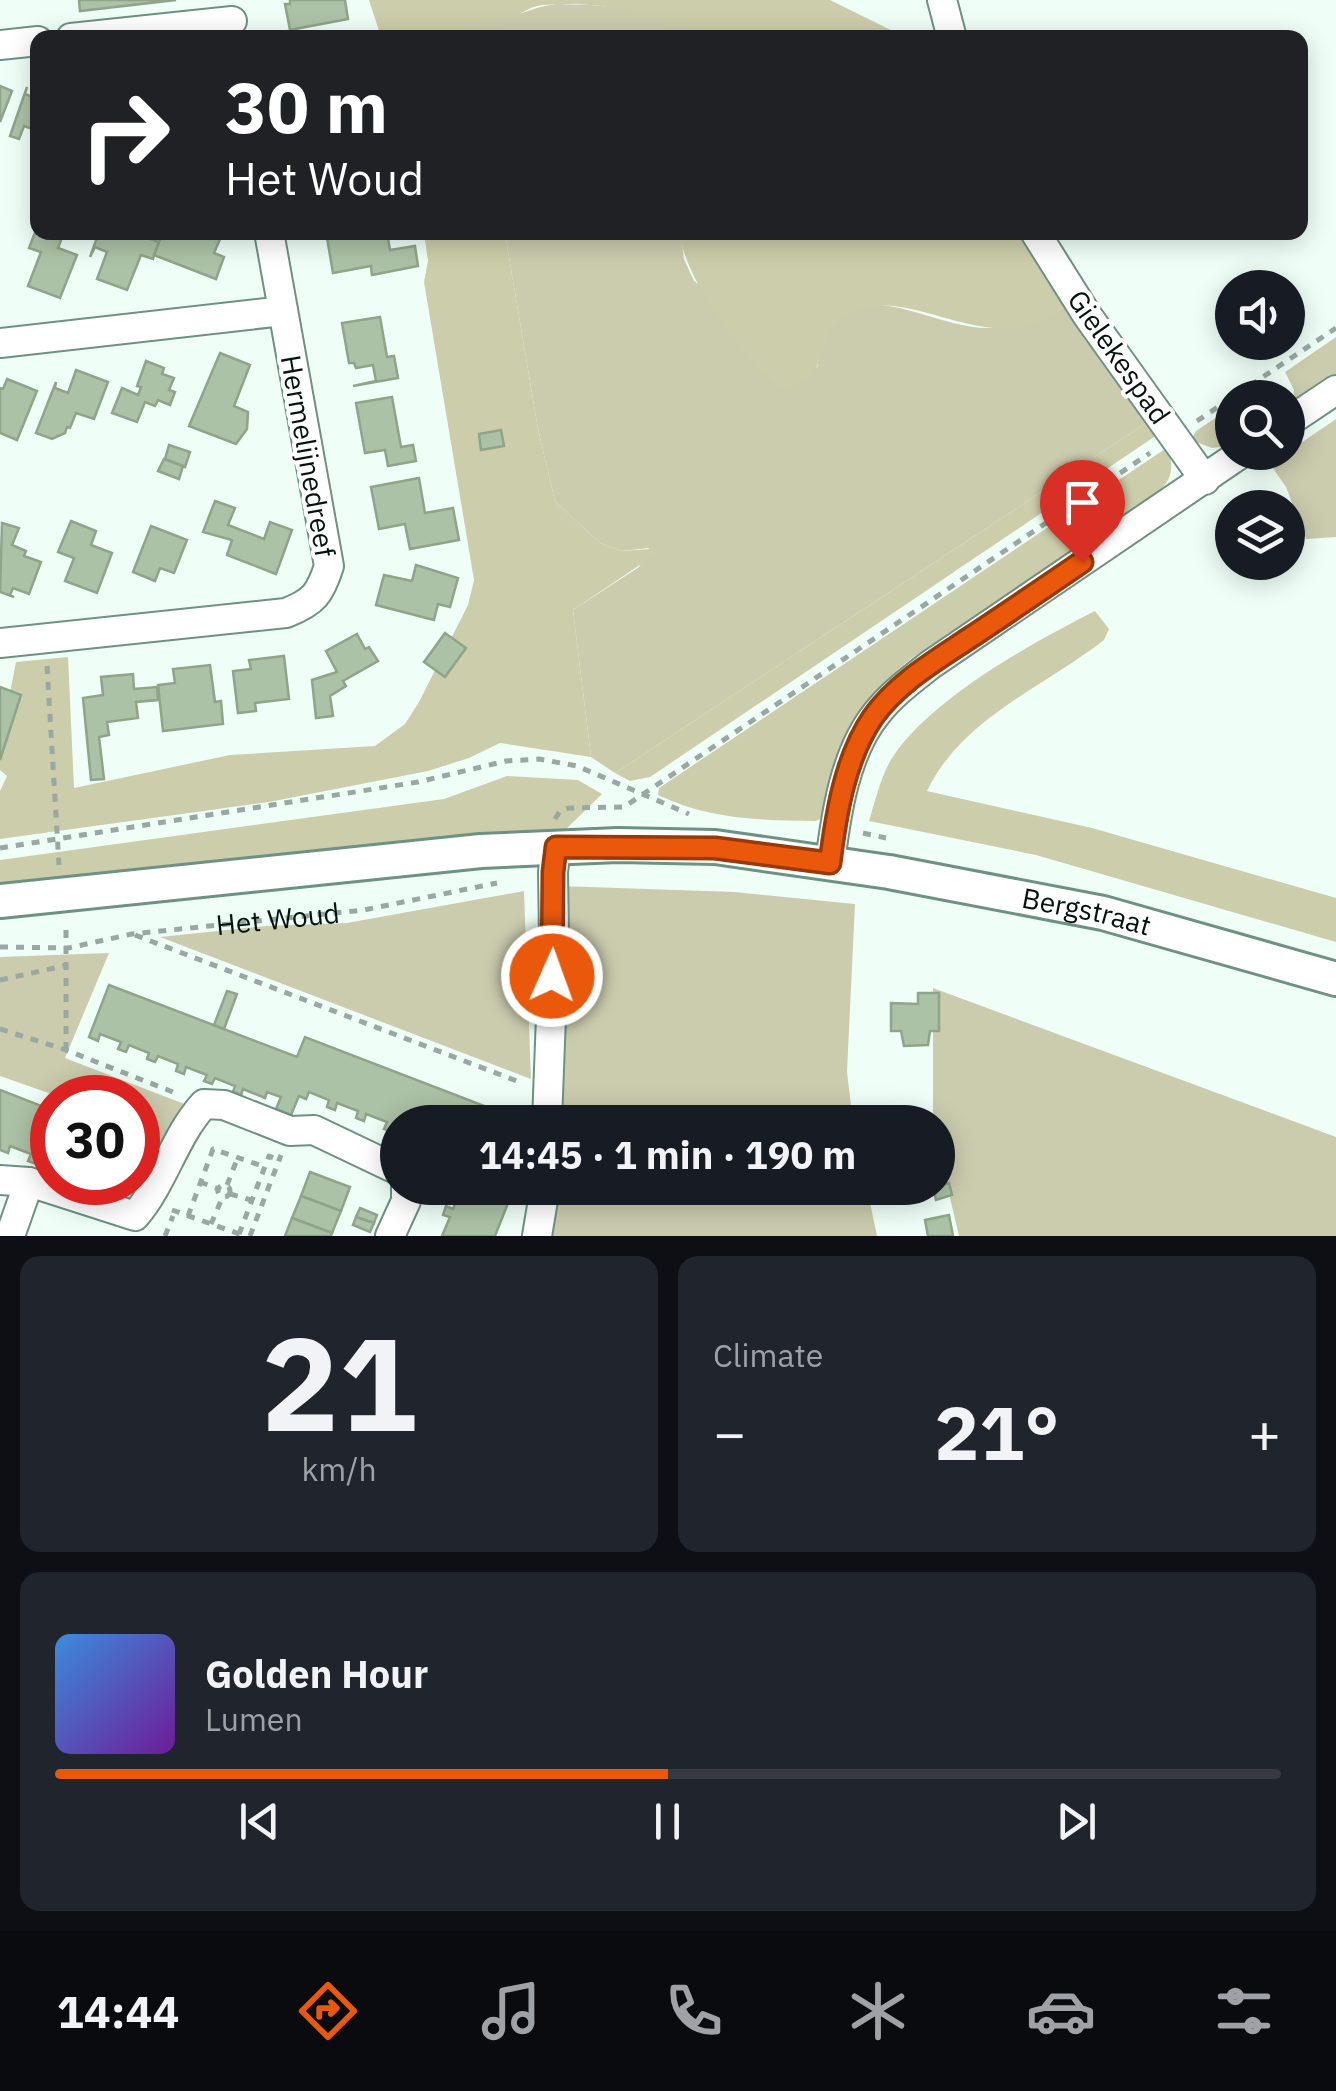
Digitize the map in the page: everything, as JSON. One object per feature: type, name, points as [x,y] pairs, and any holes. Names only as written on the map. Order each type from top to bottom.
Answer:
[{"type":"street","points":[[942,0],[950,30]]},
{"type":"street","points":[[143,30],[232,20]]},
{"type":"street","points":[[0,44],[30,42]]},
{"type":"street","name":"Hermelijnedreef","points":[[0,644],[286,613],[304,606],[320,592],[329,566],[270,240]]},
{"type":"street","name":"Gielekespad","points":[[1040,240],[1087,315],[1204,480]]},
{"type":"street","points":[[0,343],[283,311]]},
{"type":"street","points":[[1305,411],[1336,390]]},
{"type":"street","points":[[830,863],[834,828],[858,745],[874,715],[896,691],[1218,470]]},
{"type":"street","name":"Het Woud","points":[[0,901],[481,852],[555,860],[715,848],[830,863]]},
{"type":"street","points":[[548,1105],[555,860]]},
{"type":"street","name":"Bergstraat","points":[[830,863],[1102,913],[1336,979]]},
{"type":"street","points":[[160,1177],[186,1125],[204,1104],[224,1105],[290,1131],[314,1130],[380,1161]]},
{"type":"street","points":[[0,1180],[29,1182],[10,1236]]},
{"type":"street","points":[[101,1205],[135,1216],[145,1205]]},
{"type":"street","points":[[390,1236],[404,1205]]},
{"type":"street","points":[[537,1236],[542,1205]]},
{"type":"path","points":[[555,860],[554,823],[560,811],[624,807],[1336,328]]},
{"type":"path","points":[[45,638],[56,840],[68,948],[66,1050]]},
{"type":"path","points":[[0,848],[418,782],[506,761],[539,759],[577,766],[642,793]]},
{"type":"path","name":"Het Woud","points":[[0,948],[68,948],[132,934],[364,910],[555,860]]},
{"type":"path","points":[[132,934],[548,1093]]},
{"type":"path","points":[[0,980],[68,965]]},
{"type":"path","points":[[0,1029],[66,1050],[204,1104]]},
{"type":"path","points":[[245,1235],[290,1131]]},
{"type":"path","points":[[188,1216],[213,1149],[265,1167]]},
{"type":"path","points":[[245,1235],[252,1200],[269,1156],[279,1160]]},
{"type":"path","points":[[212,1224],[238,1157]]},
{"type":"path","points":[[200,1182],[226,1195],[252,1200]]},
{"type":"path","points":[[219,1189],[227,1185]]},
{"type":"path","points":[[158,1205],[245,1235]]},
{"type":"path","points":[[165,1236],[174,1211]]},
{"type":"green space","points":[[369,0],[830,0],[891,30],[673,30],[634,12],[554,4],[533,7],[481,30],[379,30]]},
{"type":"green space","points":[[557,4],[607,6],[656,18],[674,30],[480,30]]},
{"type":"green space","points":[[425,240],[506,240],[538,429],[555,501],[600,543],[621,551],[665,548],[573,610],[591,757],[500,743],[428,771],[269,802],[0,839],[0,791],[7,776],[0,770],[0,760],[19,702],[9,698],[16,662],[68,657],[74,788],[230,755],[375,746],[405,724],[468,605],[474,580],[424,282],[428,261]]},
{"type":"green space","points":[[506,240],[682,240],[684,259],[694,281],[817,368],[828,334],[843,314],[863,306],[886,306],[987,328],[1042,317],[1066,304],[1152,419],[615,773],[591,757],[573,610],[639,567],[649,548],[621,551],[600,543],[555,501],[538,429]]},
{"type":"green space","points":[[682,240],[1025,240],[1066,304],[1036,323],[1006,328],[885,306],[858,310],[829,332],[813,375],[794,387],[781,388],[752,361],[718,317]]},
{"type":"green space","points":[[1336,337],[1336,376],[1305,397],[1305,380],[1289,380],[1285,372]]},
{"type":"green space","points":[[1215,418],[1215,448],[1191,440],[1196,431]]},
{"type":"green space","points":[[1152,419],[1160,433],[650,777],[630,781],[615,773]]},
{"type":"green space","points":[[1336,419],[1336,537],[1306,539],[1305,490],[1287,490],[1274,470],[1305,470],[1305,440]]},
{"type":"green space","points":[[1168,447],[1171,471],[1158,492],[912,658],[876,692],[842,749],[822,818],[816,821],[736,817],[658,795],[659,788]]},
{"type":"green space","points":[[1095,611],[1109,629],[1104,640],[982,724],[942,766],[927,791],[1092,828],[1336,898],[1336,942],[1036,855],[869,821],[889,762],[933,713],[1014,655]]},
{"type":"green space","points":[[507,776],[578,780],[602,794],[563,832],[0,895],[0,860],[444,799]]},
{"type":"green space","points":[[560,886],[735,892],[855,904],[847,1072],[851,1105],[560,1105],[567,966]]},
{"type":"green space","points":[[524,891],[531,1079],[160,937],[266,926],[347,923]]},
{"type":"green space","points":[[109,953],[65,1058],[109,1075],[30,1075],[30,1086],[0,1076],[0,957]]},
{"type":"green space","points":[[933,988],[1336,1137],[1336,1236],[959,1236],[952,1205],[955,1205],[955,1105],[933,1105]]},
{"type":"green space","points":[[160,1095],[187,1105],[160,1151]]},
{"type":"green space","points":[[550,1205],[871,1205],[877,1236],[547,1236]]},
{"type":"building","points":[[79,0],[176,0],[80,11]]},
{"type":"building","points":[[290,0],[345,0],[348,19],[290,30],[285,4],[290,4]]},
{"type":"building","points":[[0,86],[12,91],[0,122]]},
{"type":"building","points":[[27,87],[30,128],[24,126],[19,139],[10,136]]},
{"type":"building","points":[[32,240],[61,240],[58,248],[77,255],[60,298],[28,286],[41,252],[29,248]]},
{"type":"building","points":[[96,240],[159,242],[153,259],[141,255],[127,290],[97,279],[107,252],[95,247],[90,257]]},
{"type":"building","points":[[160,240],[220,240],[214,253],[224,257],[216,279],[154,255]]},
{"type":"building","points":[[327,240],[388,240],[390,250],[415,246],[418,266],[372,275],[371,266],[333,273]]},
{"type":"building","points":[[380,317],[387,357],[394,356],[398,378],[353,386],[376,381],[373,365],[356,368],[349,363],[342,323]]},
{"type":"building","points":[[220,353],[250,365],[234,406],[248,412],[247,429],[236,444],[189,426]]},
{"type":"building","points":[[146,361],[164,368],[162,374],[174,378],[169,390],[175,392],[170,405],[158,400],[155,406],[145,402],[137,422],[112,413],[122,388],[138,395],[141,387],[137,386]]},
{"type":"building","points":[[76,370],[108,382],[94,419],[76,413],[65,433],[52,439],[36,433],[56,382],[55,388],[68,393]]},
{"type":"building","points":[[7,379],[37,391],[17,440],[0,433],[0,388]]},
{"type":"building","points":[[392,397],[401,447],[413,445],[416,461],[388,466],[385,450],[365,453],[356,403]]},
{"type":"building","points":[[501,430],[504,446],[481,450],[479,434]]},
{"type":"building","points":[[169,445],[190,452],[185,467],[165,459]]},
{"type":"building","points":[[164,459],[183,466],[179,479],[158,471]]},
{"type":"building","points":[[419,478],[425,513],[453,508],[459,540],[410,549],[405,524],[379,529],[371,487]]},
{"type":"building","points":[[215,501],[235,508],[228,525],[264,539],[270,522],[292,530],[276,574],[227,555],[232,540],[203,532]]},
{"type":"building","points":[[71,521],[96,531],[91,545],[112,553],[97,593],[65,581],[74,558],[58,552]]},
{"type":"building","points":[[2,523],[19,528],[12,545],[26,551],[24,556],[41,562],[29,594],[13,588],[10,595],[14,597],[0,592]]},
{"type":"building","points":[[151,526],[187,540],[174,573],[160,568],[155,581],[133,572]]},
{"type":"building","points":[[416,565],[458,578],[450,607],[438,604],[434,620],[376,605],[384,575],[412,581]]},
{"type":"building","points":[[445,633],[466,648],[445,677],[424,662]]},
{"type":"building","points":[[357,634],[378,661],[343,681],[346,686],[330,696],[333,716],[316,718],[312,680],[337,672],[326,651]]},
{"type":"building","points":[[284,656],[289,699],[255,703],[256,711],[238,713],[233,671],[251,669],[249,660]]},
{"type":"building","points":[[210,665],[215,702],[221,701],[223,724],[163,731],[158,685],[175,683],[173,669]]},
{"type":"building","points":[[133,674],[134,689],[157,687],[158,700],[136,702],[138,718],[107,722],[109,735],[99,737],[104,779],[91,780],[83,698],[103,695],[101,677]]},
{"type":"building","points":[[0,687],[21,695],[0,760]]},
{"type":"building","points":[[109,985],[297,1057],[305,1037],[482,1105],[380,1105],[380,1119],[366,1114],[364,1121],[356,1118],[358,1111],[337,1103],[335,1110],[327,1107],[329,1100],[309,1092],[306,1099],[299,1096],[291,1115],[276,1109],[281,1097],[267,1092],[265,1098],[243,1089],[241,1095],[233,1092],[235,1086],[215,1078],[212,1084],[204,1081],[207,1075],[186,1067],[184,1074],[176,1071],[178,1064],[158,1056],[155,1062],[147,1059],[149,1053],[129,1045],[126,1052],[118,1049],[121,1042],[100,1034],[98,1041],[89,1037]]},
{"type":"building","points":[[227,991],[237,994],[224,1029],[214,1025]]},
{"type":"building","points":[[918,993],[939,993],[939,1031],[930,1031],[928,1045],[904,1046],[901,1031],[891,1031],[891,1003],[918,1004]]},
{"type":"building","points":[[0,1090],[30,1102],[30,1154],[10,1146],[8,1153],[0,1150]]},
{"type":"building","points":[[310,1172],[350,1187],[341,1211],[301,1196]]},
{"type":"building","points":[[301,1196],[341,1211],[332,1233],[292,1218]]},
{"type":"building","points":[[455,1205],[507,1205],[495,1236],[442,1236],[450,1217],[443,1215],[446,1206],[453,1209]]},
{"type":"building","points":[[360,1208],[377,1215],[374,1223],[356,1217]]},
{"type":"building","points":[[949,1215],[953,1236],[928,1236],[925,1220]]},
{"type":"building","points":[[356,1217],[374,1223],[370,1232],[353,1225]]},
{"type":"building","points":[[292,1218],[332,1233],[331,1236],[285,1236]]},
{"type":"route","points":[[552,976],[556,847],[715,848],[830,863],[847,778],[874,715],[896,691],[930,665],[1082,562]]}]
